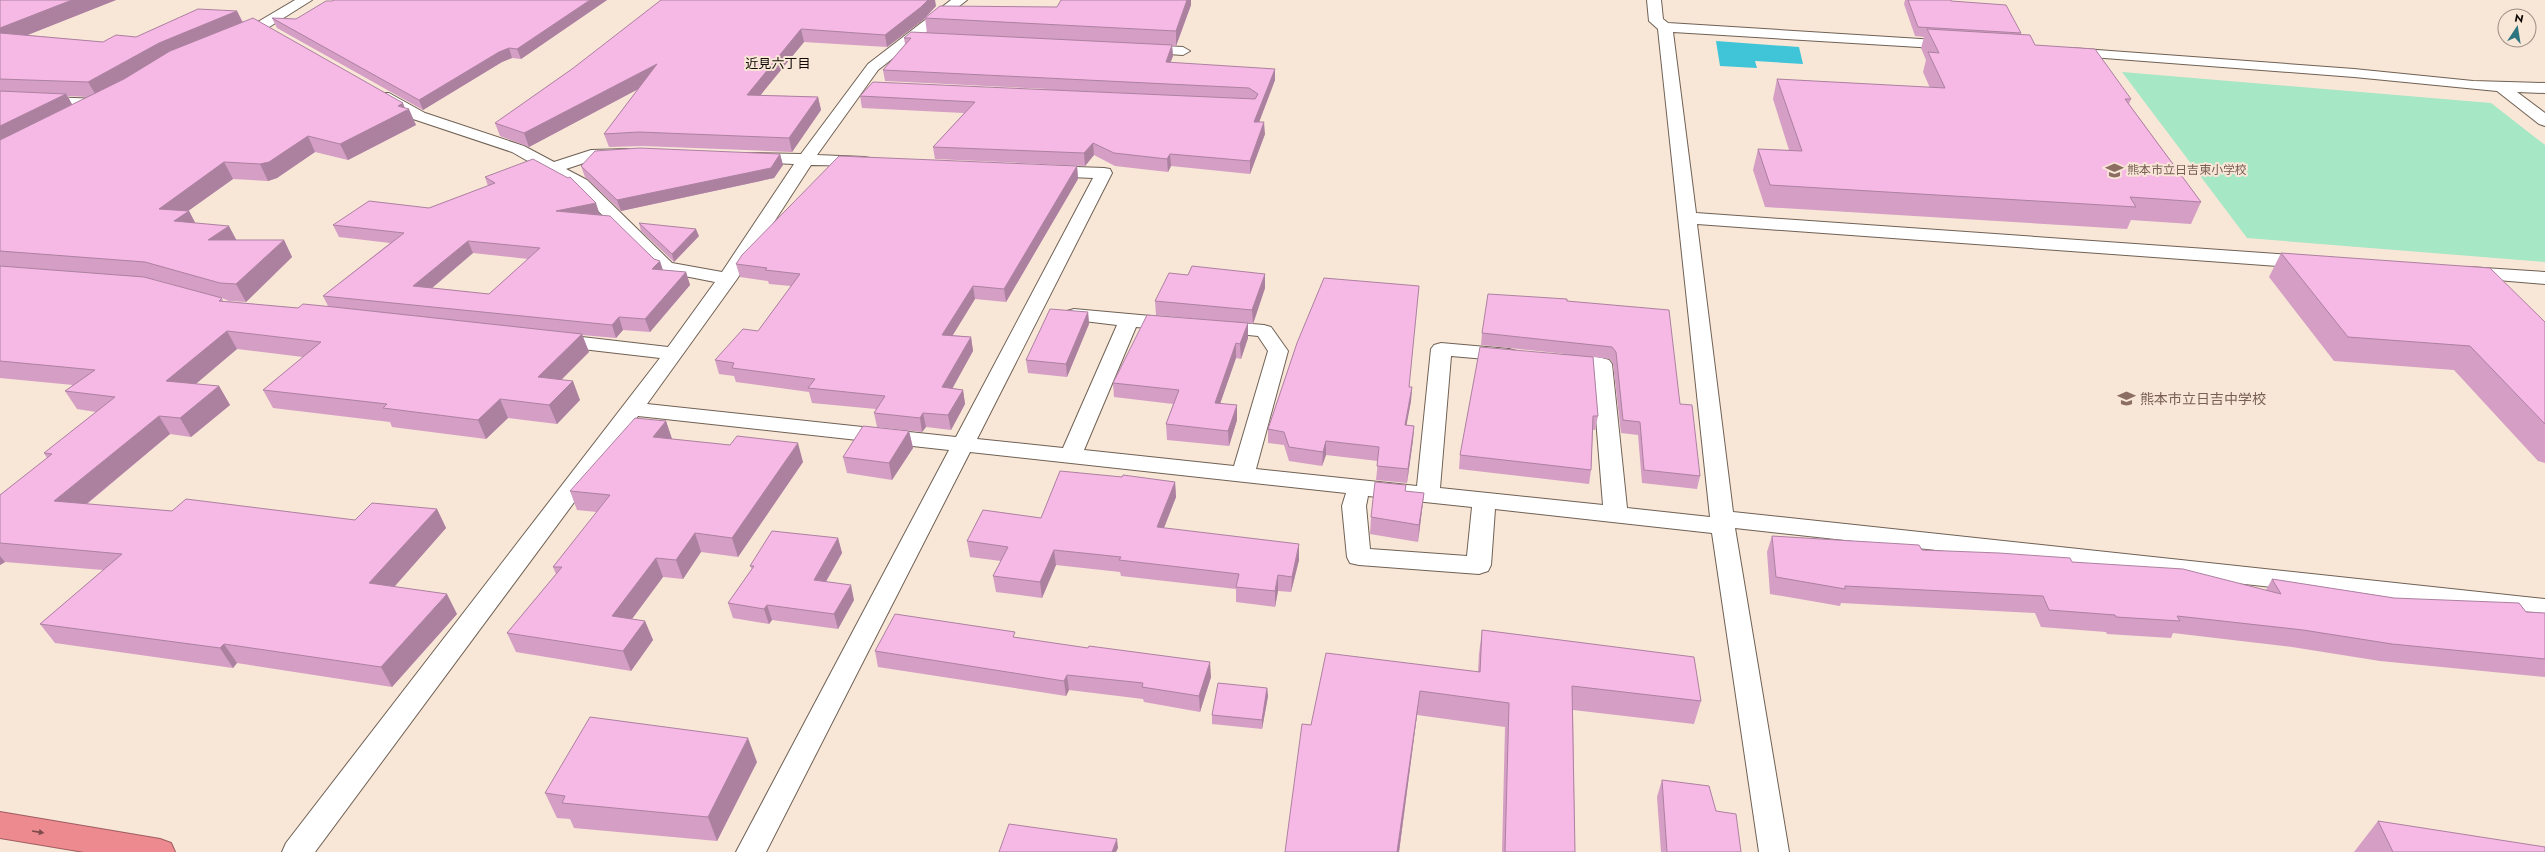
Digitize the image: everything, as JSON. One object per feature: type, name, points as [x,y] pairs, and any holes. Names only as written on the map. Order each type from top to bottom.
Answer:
[{"type":"highway","points":[[0,825],[160,852]]},
{"type":"street","points":[[226,38],[267,30],[305,0]]},
{"type":"street","points":[[297,852],[674,354],[727,279],[805,159],[873,67],[908,38],[960,0]]},
{"type":"street","points":[[1654,0],[1656,21],[1665,27],[1963,45]]},
{"type":"street","points":[[1665,27],[1723,523],[1774,852]]},
{"type":"street","points":[[908,38],[931,39]]},
{"type":"street","points":[[1128,48],[1183,51]]},
{"type":"street","points":[[2059,51],[2354,73],[2500,87],[2545,88]]},
{"type":"street","points":[[859,86],[874,87]]},
{"type":"street","points":[[2500,87],[2545,121]]},
{"type":"street","points":[[371,89],[419,116],[518,149],[581,184],[666,267],[727,279]]},
{"type":"street","points":[[72,118],[113,97]]},
{"type":"street","points":[[0,100],[99,104]]},
{"type":"street","points":[[552,168],[591,155],[636,153]]},
{"type":"street","points":[[736,156],[884,163]]},
{"type":"street","points":[[751,852],[1104,173],[1025,170]]},
{"type":"street","points":[[1687,218],[2323,263]]},
{"type":"street","points":[[2450,272],[2545,278]]},
{"type":"street","points":[[1074,315],[1264,331],[1278,351],[1243,474]]},
{"type":"street","points":[[1072,455],[1129,320]]},
{"type":"street","points":[[537,338],[674,354]]},
{"type":"street","points":[[1428,494],[1442,349],[1602,364],[1616,515]]},
{"type":"street","points":[[632,409],[964,443],[1616,515],[1723,523],[2545,608]]},
{"type":"street","points":[[1359,487],[1354,506],[1359,557],[1479,564],[1484,500]]},
{"type":"green space","points":[[2122,72],[2491,103],[2545,145],[2545,262],[2247,238]]},
{"type":"water","points":[[1716,41],[1799,47],[1803,64],[1755,61],[1757,68],[1720,66]]},
{"type":"building","points":[[0,0],[72,0],[0,28]]},
{"type":"building","points":[[590,0],[517,49],[509,48],[499,52],[419,100],[272,18],[296,19],[326,1]]},
{"type":"building","points":[[661,0],[928,0],[885,35],[801,29],[747,95],[818,97],[789,138],[639,132],[604,134],[657,64],[524,133],[495,123],[572,69]]},
{"type":"building","points":[[1061,0],[1187,0],[1176,31],[925,18],[940,6],[1057,7]]},
{"type":"building","points":[[1908,0],[1951,0],[2006,5],[2021,33],[1918,27]]},
{"type":"building","points":[[198,9],[237,11],[159,43],[88,82],[0,79],[0,33],[103,42],[116,35],[136,37]]},
{"type":"building","points":[[253,18],[403,103],[398,106],[409,109],[340,144],[308,136],[269,162],[260,164],[224,162],[159,209],[189,211],[174,221],[229,226],[208,240],[284,240],[236,284],[220,283],[145,262],[0,251],[0,140],[124,79],[170,51]]},
{"type":"building","points":[[1927,29],[2030,35],[2035,45],[2095,49],[2131,99],[2125,99],[2201,202],[2130,197],[2136,207],[1770,185],[1758,149],[1802,151],[1777,79],[1945,88],[1928,52],[1939,53]]},
{"type":"building","points":[[911,32],[1172,45],[1166,62],[1275,69],[1254,122],[1264,122],[1250,161],[1170,154],[1167,159],[1114,153],[1093,143],[1084,153],[933,147],[975,102],[860,96],[873,82],[1255,99],[1258,94],[1249,88],[883,70],[911,38],[904,38]]},
{"type":"building","points":[[0,91],[66,94],[0,126]]},
{"type":"building","points":[[640,148],[780,154],[771,168],[617,200],[581,166],[595,151]]},
{"type":"building","points":[[839,156],[1077,166],[1004,289],[973,286],[942,335],[971,337],[942,387],[963,390],[948,415],[923,413],[920,418],[874,413],[885,396],[808,388],[815,379],[732,368],[734,363],[715,360],[743,329],[758,331],[800,274],[765,270],[767,268],[736,264],[742,255]]},
{"type":"building","points":[[533,159],[568,178],[570,177],[596,203],[556,211],[610,216],[654,259],[660,261],[652,269],[686,272],[645,319],[619,317],[612,325],[323,296],[404,233],[333,225],[369,201],[429,208],[495,183],[485,177]],"holes":[[[468,241],[540,248],[489,294],[413,286]]]},
{"type":"building","points":[[639,223],[696,229],[672,254]]},
{"type":"building","points":[[2281,253],[2490,268],[2545,322],[2545,424],[2470,346],[2348,337]]},
{"type":"building","points":[[0,266],[144,277],[222,298],[219,301],[298,308],[303,304],[582,334],[538,377],[573,381],[549,405],[500,399],[478,420],[383,408],[387,404],[263,390],[321,342],[227,331],[166,381],[219,386],[180,418],[159,416],[54,501],[172,511],[186,499],[355,520],[372,503],[437,509],[369,583],[447,594],[381,667],[224,644],[220,648],[40,624],[122,554],[0,543],[0,495],[52,454],[44,453],[115,397],[65,391],[95,370],[0,361]]},
{"type":"building","points":[[1192,266],[1265,274],[1252,310],[1155,301],[1169,273],[1188,275]]},
{"type":"building","points":[[1324,278],[1419,286],[1409,387],[1412,387],[1405,425],[1414,426],[1408,469],[1377,466],[1379,447],[1326,441],[1323,452],[1289,447],[1284,432],[1268,429],[1297,343]]},
{"type":"building","points":[[1488,294],[1567,299],[1567,301],[1669,310],[1680,404],[1692,405],[1700,476],[1644,470],[1640,422],[1623,420],[1616,352],[1612,347],[1482,333]]},
{"type":"building","points":[[1050,309],[1088,312],[1066,364],[1026,360]]},
{"type":"building","points":[[1147,315],[1248,323],[1240,344],[1236,343],[1215,403],[1237,405],[1228,431],[1166,424],[1179,390],[1113,383]]},
{"type":"building","points":[[1480,347],[1593,357],[1598,416],[1593,416],[1591,470],[1460,455]]},
{"type":"building","points":[[635,418],[666,421],[653,437],[730,445],[737,436],[798,443],[732,538],[695,533],[676,560],[656,558],[612,616],[645,621],[623,651],[507,633],[562,567],[553,567],[610,495],[570,491]]},
{"type":"building","points":[[863,426],[909,431],[889,463],[843,457]]},
{"type":"building","points":[[1060,471],[1122,477],[1123,475],[1175,482],[1157,527],[1299,544],[1292,577],[1278,575],[1275,591],[1236,587],[1239,574],[1119,560],[1121,557],[1054,550],[1040,582],[993,576],[1008,547],[967,541],[983,510],[1041,518]]},
{"type":"building","points":[[1375,482],[1406,485],[1405,491],[1424,493],[1419,525],[1371,517]]},
{"type":"building","points":[[772,531],[838,538],[814,580],[851,585],[834,614],[767,605],[764,609],[728,603],[754,566],[750,566]]},
{"type":"building","points":[[1772,536],[1919,545],[1922,550],[2070,558],[2072,562],[2183,569],[2281,594],[2272,579],[2394,598],[2519,603],[2526,612],[2545,613],[2545,659],[2392,644],[2303,630],[2177,616],[2180,621],[2116,617],[2115,615],[2049,610],[2043,596],[1845,586],[1845,589],[1776,577]]},
{"type":"building","points":[[895,614],[1015,632],[1013,637],[1088,648],[1089,646],[1210,662],[1199,696],[1142,687],[1143,683],[1067,675],[1064,681],[875,651]]},
{"type":"building","points":[[1482,630],[1694,657],[1701,701],[1572,686],[1575,852],[1505,852],[1509,703],[1420,691],[1397,852],[1285,852],[1302,724],[1311,725],[1326,653],[1480,672]]},
{"type":"building","points":[[1218,683],[1267,688],[1262,720],[1212,715]]},
{"type":"building","points":[[590,717],[748,738],[708,817],[562,803],[565,796],[545,793]]},
{"type":"building","points":[[1662,780],[1709,786],[1716,811],[1736,814],[1741,852],[1667,852]]},
{"type":"building","points":[[2378,821],[2545,847],[2545,852],[2393,852]]},
{"type":"building","points":[[1009,824],[1117,839],[1112,852],[999,852]]},
{"type":"place","name":"熊本市立日吉東小学校","points":[[2114,170]]},
{"type":"place","name":"熊本市立日吉中学校","points":[[2127,399]]},
{"type":"district","name":"近見六丁目","points":[[778,63]]}]
